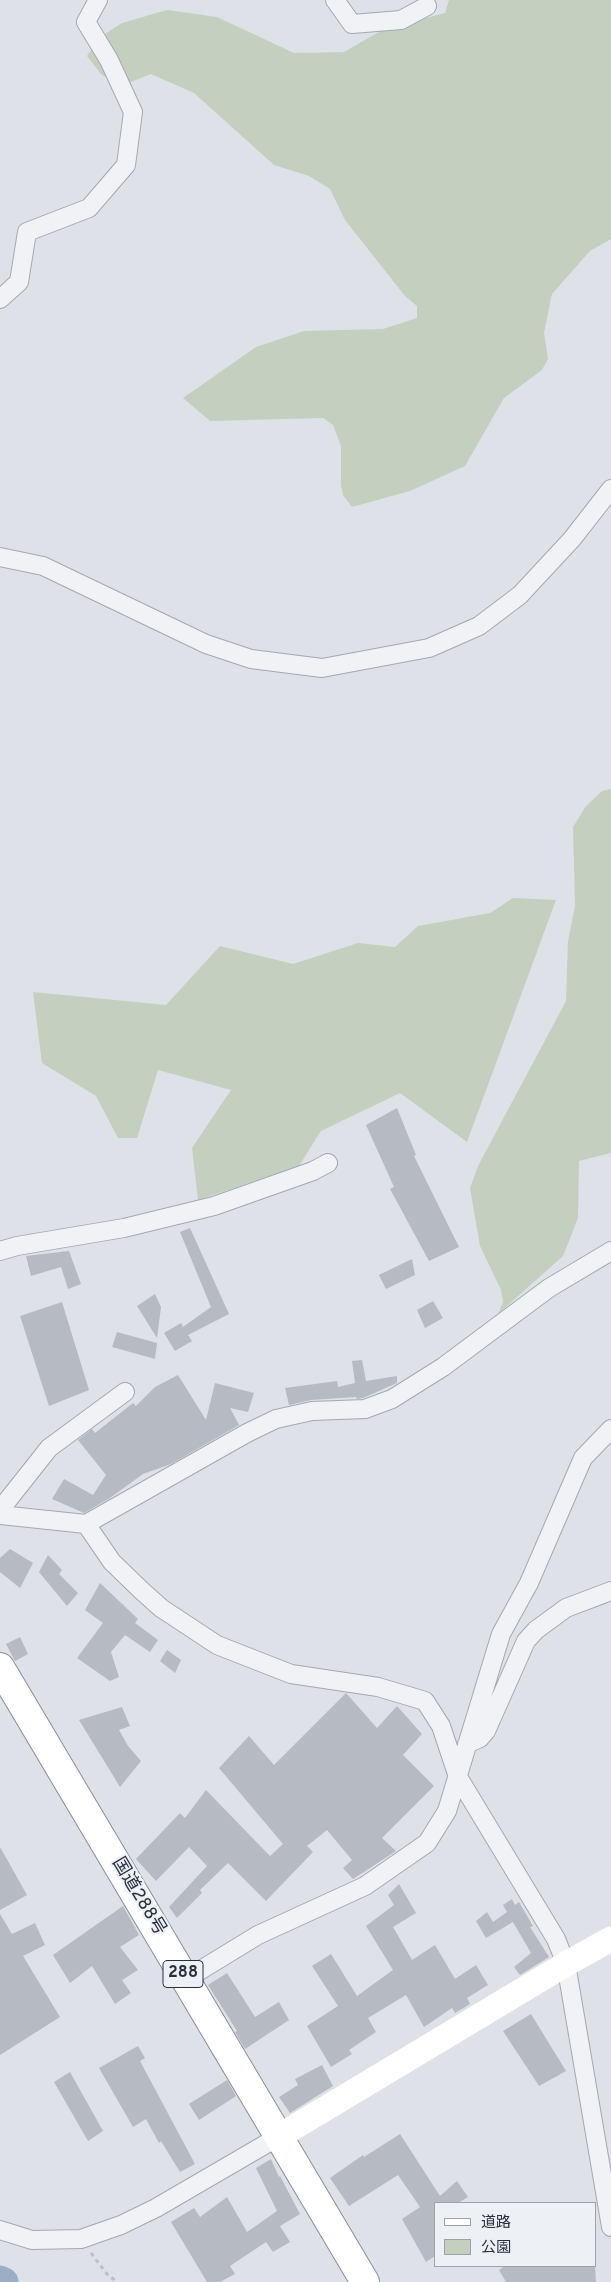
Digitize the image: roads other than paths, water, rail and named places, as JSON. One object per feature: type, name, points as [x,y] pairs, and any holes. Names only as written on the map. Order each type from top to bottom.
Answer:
[{"type":"highway","name":"国道288号","points":[[0,1667],[365,2282]]},
{"type":"street","points":[[0,299],[19,282],[27,232],[89,208],[126,164],[133,112],[109,60],[86,22],[98,0]]},
{"type":"street","points":[[335,0],[352,24],[400,20],[427,6]]},
{"type":"street","points":[[0,557],[43,566],[206,644],[251,658],[322,668],[429,648],[479,626],[520,595],[572,539],[611,489]]},
{"type":"street","points":[[0,1251],[17,1246],[124,1228],[214,1206],[313,1171],[328,1163]]},
{"type":"street","points":[[0,1515],[86,1524],[247,1433],[276,1420],[312,1411],[365,1409],[392,1399],[444,1367],[549,1288],[611,1251]]},
{"type":"street","points":[[0,1510],[49,1448],[124,1392]]},
{"type":"street","points":[[186,1979],[258,1935],[365,1886],[427,1843],[447,1811],[501,1634],[529,1583],[583,1458],[611,1429]]},
{"type":"street","points":[[86,1524],[112,1562],[141,1590],[161,1608],[217,1645],[291,1674],[378,1686],[425,1701],[441,1726],[458,1776],[556,1939],[566,1964],[611,2227]]},
{"type":"street","points":[[467,1744],[480,1738],[486,1731],[526,1641],[536,1630],[566,1608],[611,1591]]},
{"type":"street","points":[[0,2230],[32,2240],[81,2239],[121,2225],[156,2208],[278,2137],[566,1964],[611,1939]]},
{"type":"waterway","points":[[0,2280],[4,2282]]}]
